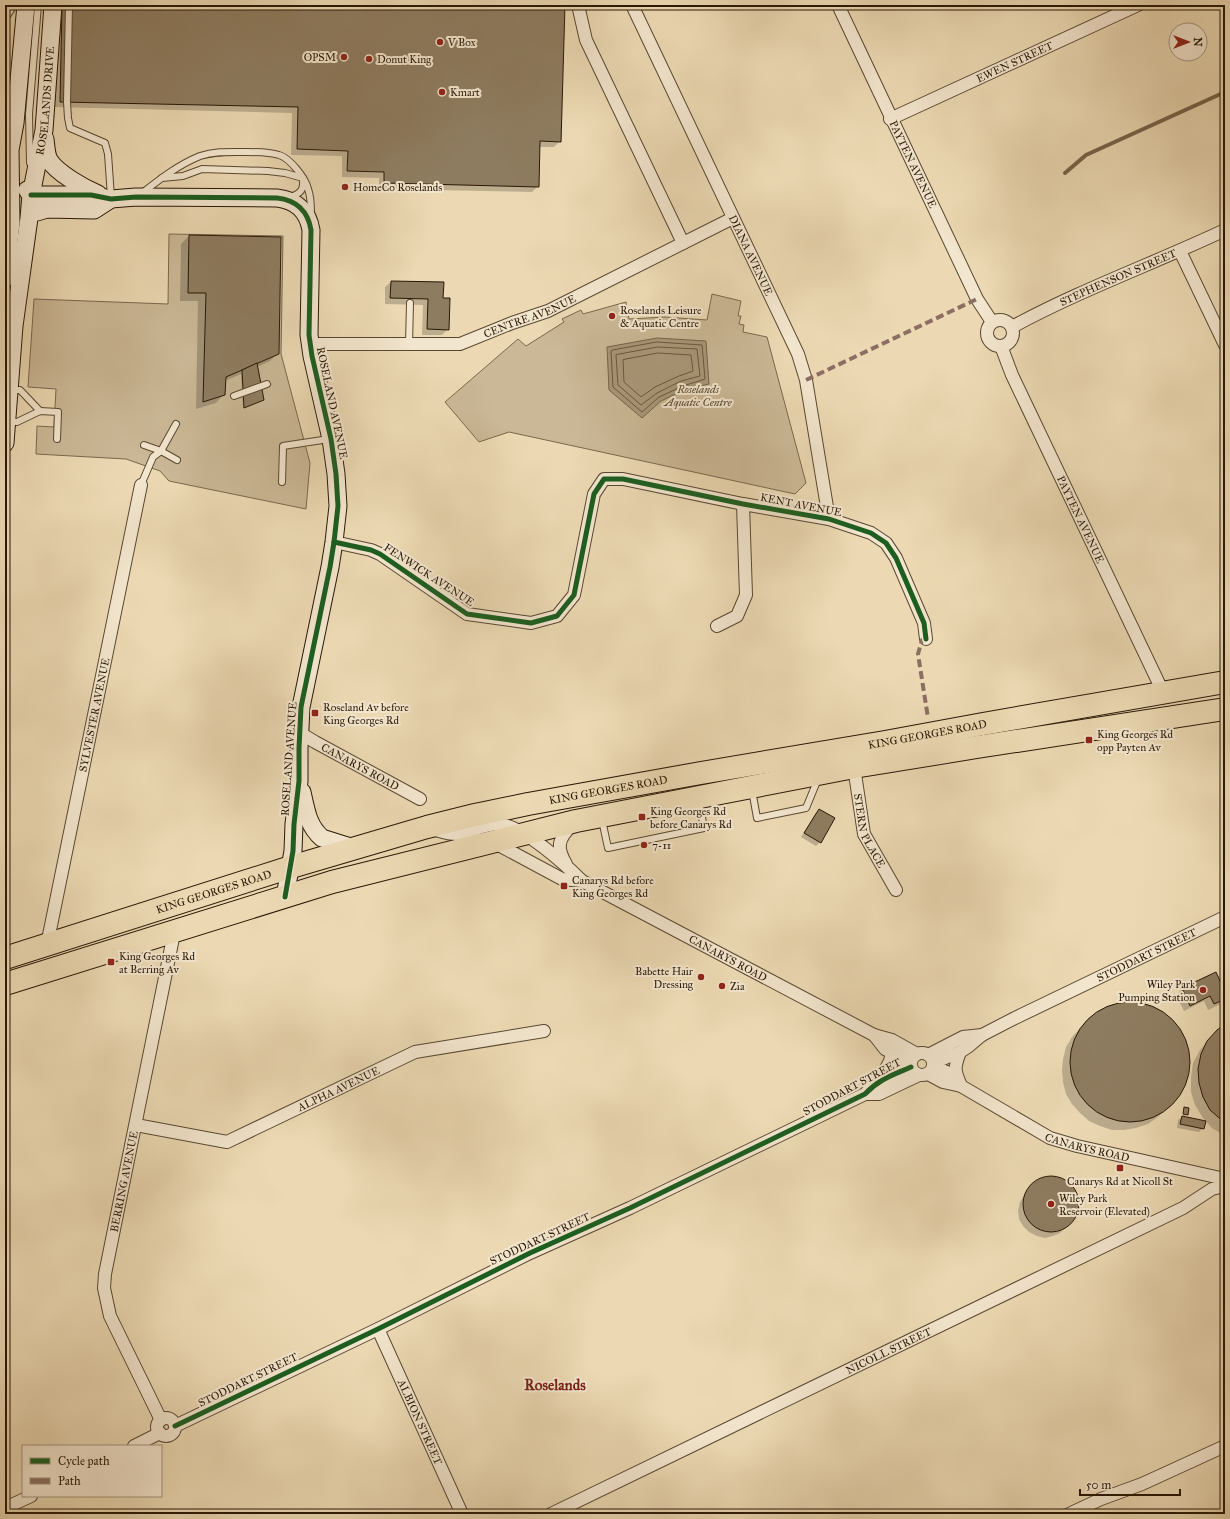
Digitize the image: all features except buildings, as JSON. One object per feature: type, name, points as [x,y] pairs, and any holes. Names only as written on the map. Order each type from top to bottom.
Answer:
[{"type":"highway","name":"KING GEORGES ROAD","points":[[5,958],[291,867],[427,827],[475,815],[528,804],[1225,682]]},
{"type":"highway","name":"KING GEORGES ROAD","points":[[5,984],[174,933],[332,882],[576,821],[854,768],[977,747],[1225,709]]},
{"type":"street","name":"ROSELANDS DRIVE","points":[[5,278],[11,222],[10,127],[26,5]]},
{"type":"street","name":"ROSELANDS DRIVE","points":[[5,443],[14,326],[31,195],[44,130],[53,5]]},
{"type":"street","points":[[578,5],[586,40],[683,242]]},
{"type":"street","name":"DIANA AVENUE","points":[[632,5],[798,354],[806,380],[829,519]]},
{"type":"street","name":"PAYTEN AVENUE","points":[[838,5],[890,119],[976,299],[992,322]]},
{"type":"street","name":"EWEN STREET","points":[[890,119],[1138,5]]},
{"type":"street","name":"ROSELANDS DRIVE","points":[[10,127],[20,138],[21,182],[31,195],[47,209]]},
{"type":"street","points":[[44,130],[49,159],[53,165],[87,189],[111,199]]},
{"type":"street","name":"ROSELANDS DRIVE","points":[[11,222],[31,195]]},
{"type":"street","name":"ROSELAND AVENUE","points":[[31,195],[91,195],[111,199],[136,197],[277,198],[287,200],[298,206],[306,214],[311,230],[310,344],[331,439],[336,474],[338,506],[334,542],[301,707],[299,781],[291,867],[284,897]]},
{"type":"street","name":"ROSELAND AVENUE","points":[[29,218],[36,212],[47,209],[94,210],[111,199]]},
{"type":"street","name":"CENTRE AVENUE","points":[[310,344],[460,344],[512,323],[548,311],[733,218]]},
{"type":"street","name":"STEPHENSON STREET","points":[[1012,327],[1025,319],[1225,230]]},
{"type":"street","points":[[1180,251],[1225,345]]},
{"type":"street","points":[[1001,319],[1009,323],[1012,327],[1013,331],[1011,339],[1005,345],[1001,346],[992,343],[989,340],[987,330],[992,322],[1001,319]]},
{"type":"street","name":"PAYTEN AVENUE","points":[[1001,346],[1012,375],[1163,692]]},
{"type":"street","name":"KENT AVENUE","points":[[604,479],[623,479],[743,504],[829,519],[871,533],[886,543],[896,558],[924,623],[926,639]]},
{"type":"street","name":"FENWICK AVENUE","points":[[334,542],[372,550],[380,554],[467,614],[531,622],[557,616],[574,594],[594,494],[604,479]]},
{"type":"street","name":"SYLVESTER AVENUE","points":[[47,945],[141,485]]},
{"type":"street","points":[[717,626],[737,616],[746,595],[743,504]]},
{"type":"street","name":"CANARYS ROAD","points":[[300,733],[420,799]]},
{"type":"street","name":"STERN PLACE","points":[[854,768],[864,834],[896,890]]},
{"type":"street","name":"ROSELAND AVENUE","points":[[299,781],[309,821],[318,834],[322,838],[354,848]]},
{"type":"street","name":"CANARYS ROAD","points":[[568,867],[561,855],[561,841],[562,836],[576,821]]},
{"type":"street","name":"CANARYS ROAD","points":[[427,827],[444,833],[456,834],[496,824],[505,824],[524,834],[568,867],[582,881],[874,1035],[892,1040],[923,1065]]},
{"type":"street","name":"CANARYS ROAD","points":[[493,842],[562,879],[582,881]]},
{"type":"street","name":"STODDART STREET","points":[[175,1426],[378,1330],[530,1254],[630,1208],[865,1094],[880,1080],[960,1052],[982,1035],[1225,917]]},
{"type":"street","name":"BERRING AVENUE","points":[[161,1420],[110,1316],[104,1288],[105,1274],[174,933]]},
{"type":"street","name":"ALPHA AVENUE","points":[[136,1125],[227,1142],[415,1052],[544,1031]]},
{"type":"street","name":"CANARYS ROAD","points":[[874,1035],[885,1049],[923,1065],[951,1074],[961,1086],[1050,1138],[1077,1146],[1225,1179]]},
{"type":"street","name":"STODDART STREET","points":[[865,1094],[879,1094],[962,1037],[982,1035]]},
{"type":"street","points":[[960,1052],[955,1067],[956,1075],[961,1086]]},
{"type":"street","name":"STODDART STREET","points":[[880,1080],[892,1053]]},
{"type":"street","name":"NICOLL STREET","points":[[551,1514],[1183,1208],[1212,1189],[1225,1186]]},
{"type":"street","name":"ALBION STREET","points":[[378,1330],[462,1514]]},
{"type":"street","points":[[136,1445],[160,1434],[165,1436],[170,1435],[175,1426],[170,1420],[165,1418],[161,1420],[157,1426],[160,1434]]},
{"type":"street","points":[[1069,1514],[1101,1499],[1142,1484],[1225,1446]]},
{"type":"street","points":[[5,1508],[29,1497]]},
{"type":"lane","points":[[7,16],[14,5]]},
{"type":"lane","points":[[31,195],[29,114],[38,5]]},
{"type":"lane","points":[[69,5],[68,102],[70,128],[105,143],[108,154],[111,199]]},
{"type":"lane","points":[[136,197],[175,168],[200,156],[211,153],[230,152],[280,155],[285,157],[290,162],[303,178],[308,187],[310,198],[311,230]]},
{"type":"lane","points":[[162,178],[183,176],[202,169],[268,171],[303,178]]},
{"type":"lane","points":[[277,198],[289,198],[300,192],[303,186],[303,178]]},
{"type":"lane","points":[[409,344],[410,303]]},
{"type":"lane","points":[[234,396],[267,384]]},
{"type":"lane","points":[[9,390],[20,390],[40,411]]},
{"type":"lane","points":[[7,421],[16,422],[40,411],[58,412],[57,439]]},
{"type":"lane","points":[[141,485],[153,457],[161,451],[176,424]]},
{"type":"lane","points":[[282,482],[283,446],[331,439]]},
{"type":"lane","points":[[144,446],[161,451],[177,460]]},
{"type":"lane","points":[[751,788],[757,818],[806,808],[821,774]]},
{"type":"lane","points":[[601,816],[608,848],[704,828],[699,798]]},
{"type":"green space","points":[[169,234],[283,236],[281,354],[310,463],[306,509],[169,481],[160,471],[126,459],[36,454],[37,426],[54,427],[56,389],[28,387],[34,299],[168,304]]},
{"type":"green space","name":"Roselands Aquatic Centre","points":[[712,294],[741,301],[738,316],[741,316],[739,324],[744,325],[743,332],[767,337],[806,483],[795,494],[509,432],[479,442],[445,402],[518,339],[526,346],[564,322],[562,319],[581,310],[583,314],[626,302],[629,319],[665,317],[707,320]]},
{"type":"water","points":[[657,338],[706,341],[709,384],[684,390],[661,401],[642,418],[609,390],[607,347]]},
{"type":"waterway","points":[[1065,173],[1086,155],[1225,92]]},
{"type":"marked path","points":[[806,380],[977,299]]},
{"type":"marked path","points":[[926,639],[922,640],[918,654],[928,718]]},
{"type":"cycle path","points":[[31,195],[91,195],[111,199],[136,197],[277,198],[284,199],[295,204],[307,217],[311,230],[309,335],[312,356],[331,439],[336,474],[338,506],[330,567],[301,707],[299,781],[294,824],[293,851],[285,897]]},
{"type":"cycle path","points":[[334,542],[371,550],[380,554],[467,614],[531,623],[557,616],[574,595],[594,494],[604,479],[623,479],[743,504],[829,519],[871,533],[886,543],[896,558],[924,623],[926,639]]},
{"type":"cycle path","points":[[175,1426],[378,1329],[530,1253],[630,1208],[865,1094],[881,1081],[911,1067]]},
{"type":"place","name":"V Box","points":[[440,42]]},
{"type":"place","name":"OPSM","points":[[344,57]]},
{"type":"place","name":"Donut King","points":[[369,59]]},
{"type":"place","name":"Kmart","points":[[442,92]]},
{"type":"place","name":"HomeCo Roselands","points":[[345,187]]},
{"type":"place","name":"Roselands Leisure & Aquatic Centre","points":[[612,316]]},
{"type":"place","name":"Roseland Av before King Georges Rd","points":[[315,713]]},
{"type":"place","name":"King Georges Rd opp Payten Av","points":[[1089,740]]},
{"type":"place","name":"King Georges Rd before Canarys Rd","points":[[642,817]]},
{"type":"place","name":"7-11","points":[[644,845]]},
{"type":"place","name":"Canarys Rd before King Georges Rd","points":[[564,886]]},
{"type":"place","name":"King Georges Rd at Berring Av","points":[[111,962]]},
{"type":"place","name":"Babette Hair Dressing","points":[[701,977]]},
{"type":"place","name":"Zia","points":[[722,986]]},
{"type":"place","name":"Wiley Park Pumping Station","points":[[1203,990]]},
{"type":"place","name":"Canarys Rd at Nicoll St","points":[[1120,1168]]},
{"type":"place","name":"Wiley Park Reservoir (Elevated)","points":[[1051,1204]]},
{"type":"district","name":"Roselands","points":[[555,1385]]}]
